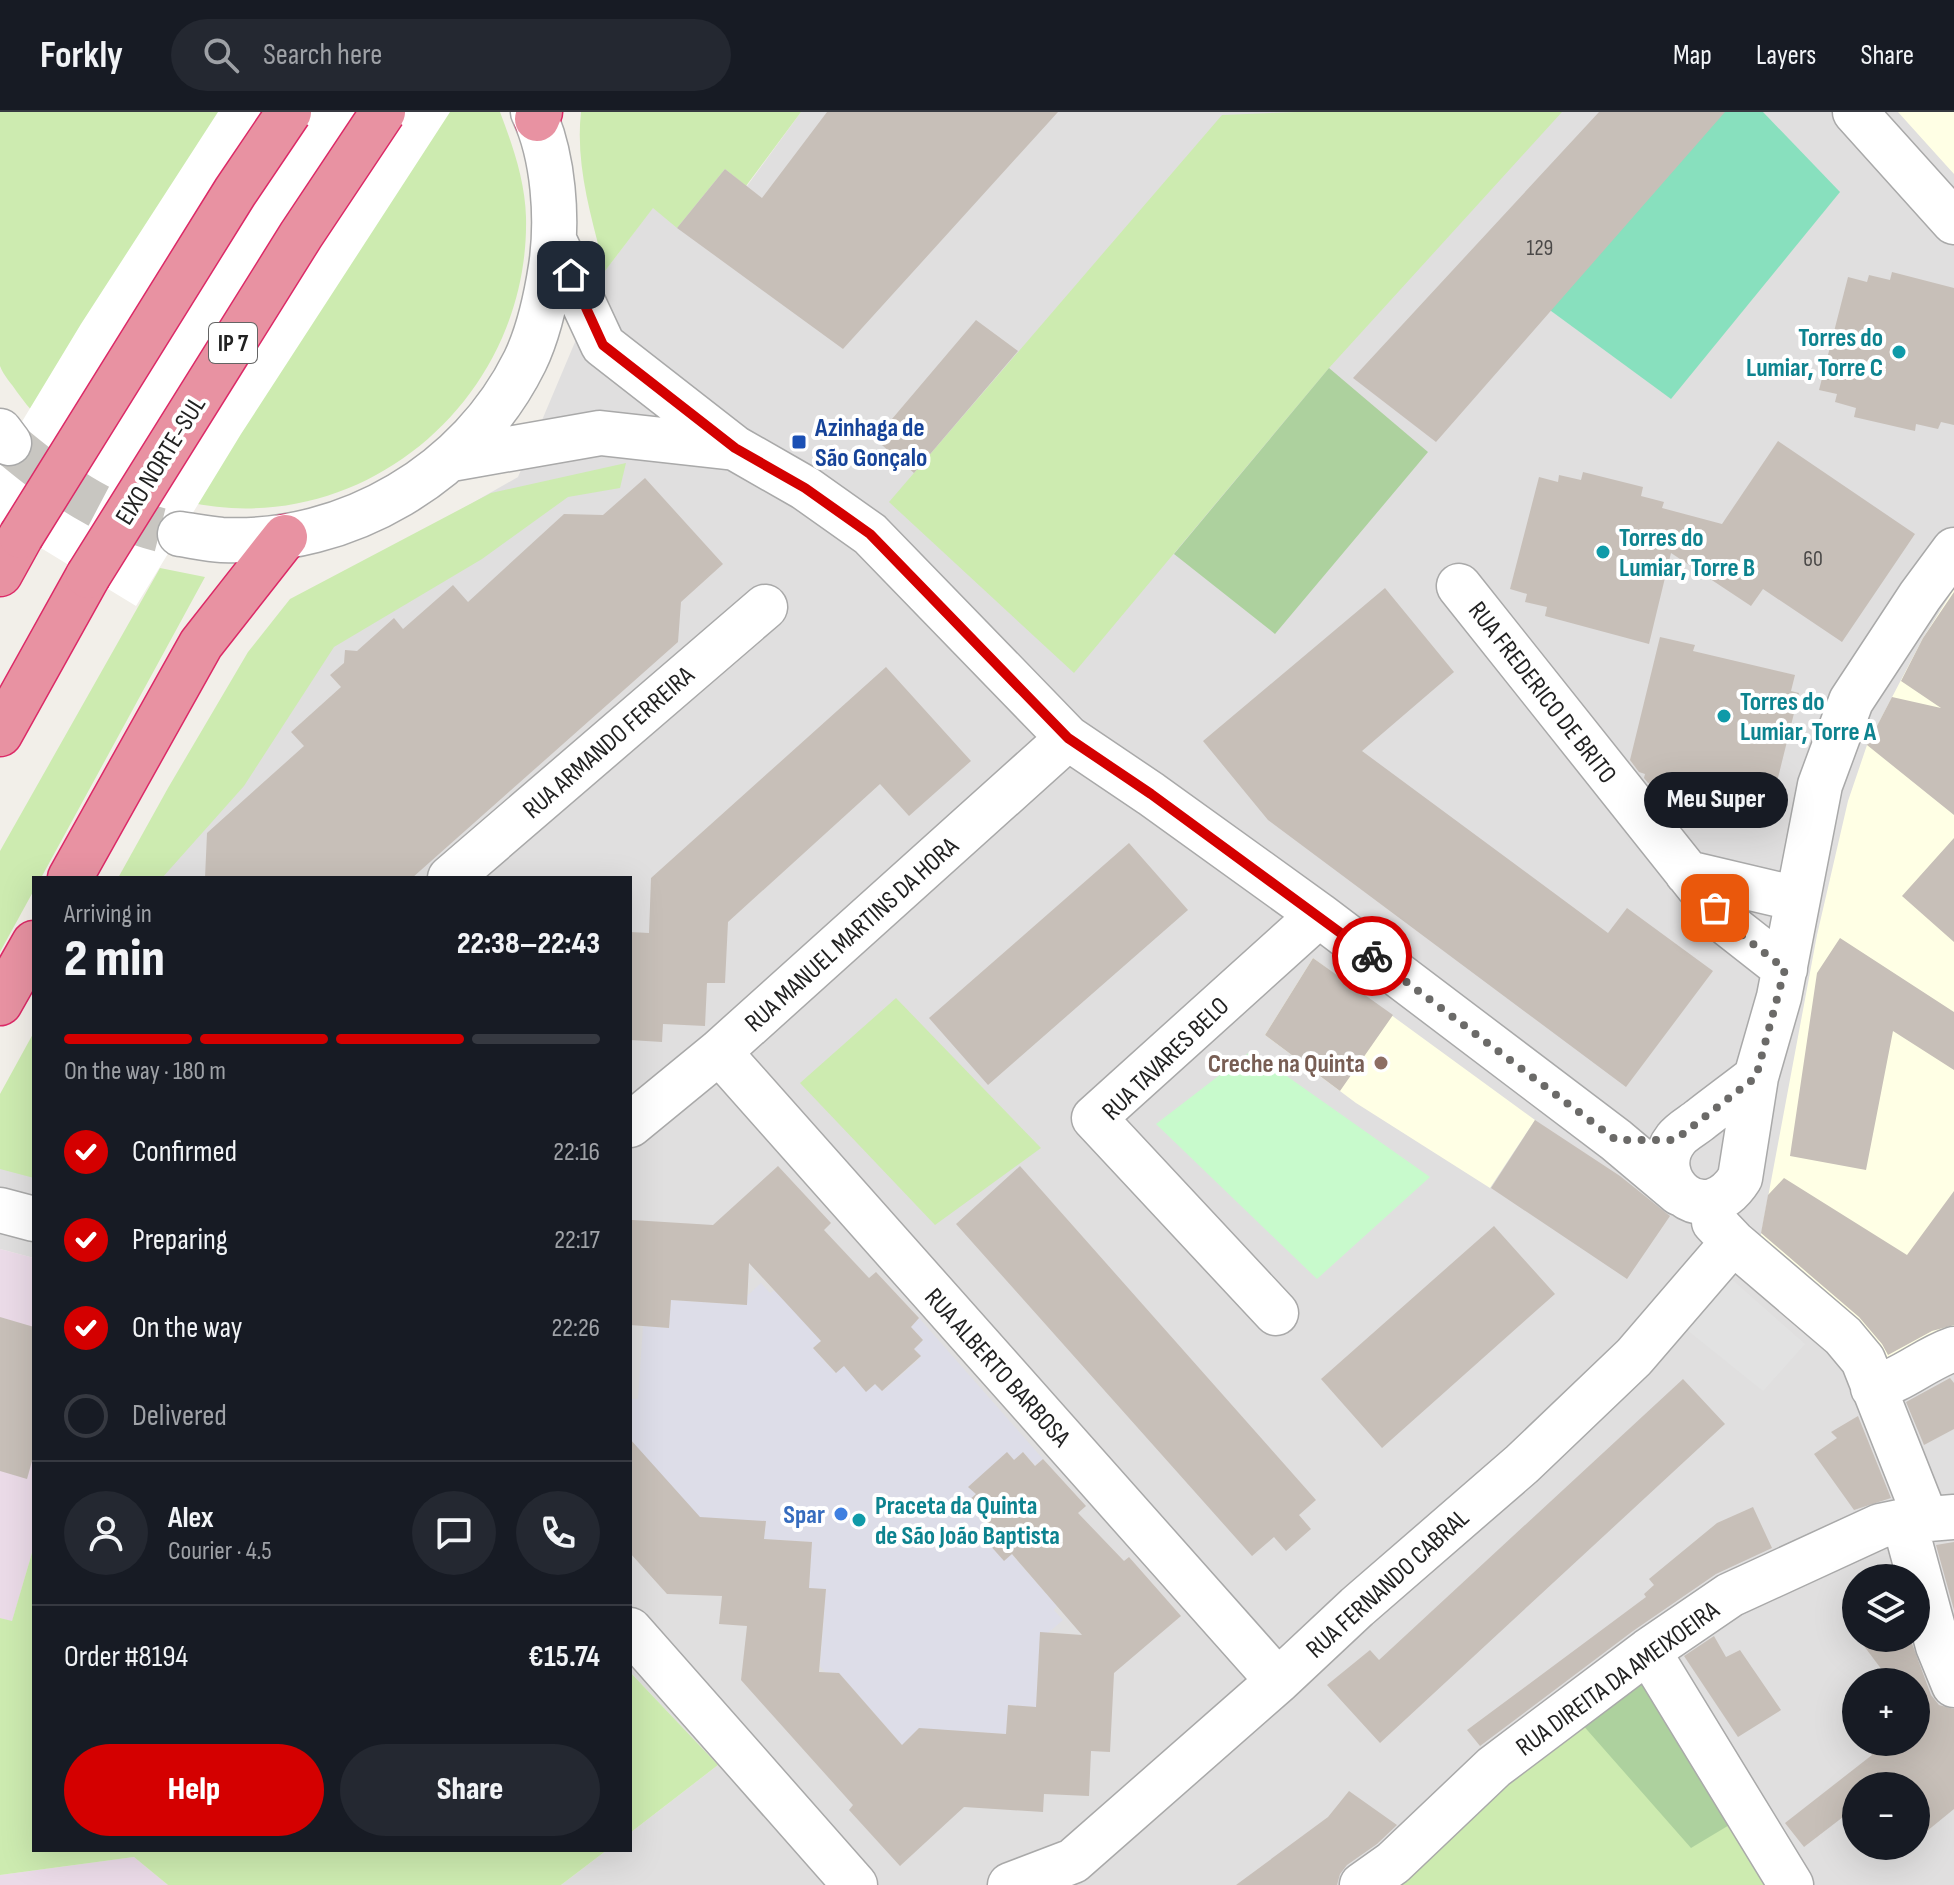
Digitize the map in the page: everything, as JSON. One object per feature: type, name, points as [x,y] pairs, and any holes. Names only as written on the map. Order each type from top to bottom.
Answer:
[{"type":"highway","points":[[0,574],[235,192],[289,112]]},
{"type":"highway","name":"EIXO NORTE-SUL","points":[[0,734],[88,576],[301,235],[383,112]]},
{"type":"highway","points":[[71,876],[201,644],[285,537]]},
{"type":"highway","points":[[0,1003],[32,947]]},
{"type":"street","points":[[1855,112],[1954,222]]},
{"type":"street","points":[[180,534],[222,540],[285,537],[345,522],[401,496],[451,459],[492,413],[525,360],[546,302],[555,242],[552,179],[537,114]]},
{"type":"street","points":[[555,242],[603,345],[735,448],[805,488],[870,534],[1068,738],[1319,915],[1686,1196],[1701,1203],[1717,1201],[1732,1190],[1741,1168],[1737,1145],[1727,1132],[1708,1125],[1682,1134],[1616,1140]]},
{"type":"street","points":[[451,459],[600,433],[735,448]]},
{"type":"street","points":[[1733,1242],[1756,1077],[1785,969],[1820,785],[1851,701],[1954,550]]},
{"type":"street","name":"RUA FREDERICO DE BRITO","points":[[1459,586],[1729,925],[1785,969]]},
{"type":"street","name":"RUA ARMANDO FERREIRA","points":[[452,876],[765,607]]},
{"type":"street","name":"RUA MANUEL MARTINS DA HORA","points":[[632,1123],[719,1052],[1068,738]]},
{"type":"street","points":[[1687,873],[1798,899]]},
{"type":"street","name":"RUA TAVARES BELO","points":[[1276,1313],[1094,1118],[1319,915]]},
{"type":"street","name":"RUA ALBERTO BARBOSA","points":[[719,1052],[1278,1681]]},
{"type":"street","points":[[1756,1077],[1682,1134],[1669,1157],[1668,1175],[1733,1242],[1843,1336],[1863,1360],[1928,1519],[1938,1646],[1954,1685]]},
{"type":"street","points":[[0,1210],[32,1218]]},
{"type":"street","name":"RUA FERNANDO CABRAL","points":[[1010,1885],[1073,1861],[1522,1464],[1634,1357],[1733,1242]]},
{"type":"street","points":[[1873,1388],[1893,1383],[1940,1354],[1954,1349]]},
{"type":"street","name":"RUA DIREITA DA AMEIXOEIRA","points":[[1362,1885],[1393,1863],[1494,1767],[1648,1651],[1730,1595],[1880,1526],[1928,1519]]},
{"type":"street","points":[[632,1632],[855,1885]]},
{"type":"street","points":[[1648,1651],[1791,1885]]},
{"type":"shaded area","points":[[801,112],[1954,112],[1954,1885],[561,1885],[604,1852],[632,1852],[632,1831],[718,1765],[632,1674],[632,876],[131,876],[320,590],[518,477],[605,271],[653,207],[725,169],[747,186]]},
{"type":"shaded area","points":[[1898,112],[1954,112],[1954,174]]},
{"type":"shaded area","points":[[1954,589],[1954,1333],[1890,1367],[1760,1240],[1817,935],[1848,801],[1867,745],[1923,638]]},
{"type":"shaded area","name":"Creche na Quinta","points":[[1313,958],[1535,1120],[1490,1188],[1356,1103],[1265,1035]]},
{"type":"shaded area","points":[[32,1053],[32,1257],[0,1249],[0,1111]]},
{"type":"shaded area","points":[[0,1249],[32,1257],[32,1553],[12,1622],[0,1618]]},
{"type":"shaded area","points":[[1728,1276],[1805,1344],[1763,1391],[1681,1325]]},
{"type":"shaded area","name":"Praceta da Quinta de São João Baptista","points":[[761,1283],[770,1293],[775,1290],[821,1341],[813,1348],[835,1373],[844,1366],[866,1392],[875,1384],[883,1391],[921,1357],[914,1349],[923,1340],[911,1327],[919,1318],[1043,1459],[1035,1465],[1023,1452],[1014,1460],[1007,1453],[969,1487],[976,1494],[966,1503],[1057,1606],[1054,1610],[1063,1620],[1048,1633],[1040,1633],[1036,1707],[1008,1705],[1006,1734],[933,1729],[902,1745],[839,1673],[825,1672],[820,1666],[826,1590],[809,1588],[812,1542],[764,1539],[766,1522],[687,1517],[632,1442],[632,1399],[638,1399],[643,1326],[669,1328],[671,1300],[746,1305],[747,1296]]},
{"type":"shaded area","points":[[134,1857],[168,1885],[0,1885],[0,1875]]},
{"type":"green space","points":[[0,112],[500,112],[521,177],[526,217],[520,283],[500,343],[467,397],[425,442],[374,476],[316,499],[253,508],[187,502],[168,495],[54,432],[27,405],[1,369]]},
{"type":"green space","points":[[581,112],[801,112],[746,186],[725,169],[677,228],[653,208],[605,271],[583,172]]},
{"type":"green space","points":[[1562,112],[1329,368],[1074,673],[889,502],[1222,115]]},
{"type":"green space","points":[[1711,112],[1763,112],[1840,192],[1671,399],[1547,308]]},
{"type":"green space","points":[[1329,368],[1428,452],[1275,634],[1174,554]]},
{"type":"green space","points":[[626,463],[620,488],[568,497],[482,559],[334,647],[244,786],[164,876],[119,876],[248,652],[290,599],[491,493]]},
{"type":"green space","points":[[160,568],[205,577],[42,876],[32,876],[32,894],[0,952],[0,851]]},
{"type":"green space","points":[[896,998],[1041,1148],[935,1225],[800,1083]]},
{"type":"green space","points":[[32,1036],[32,1177],[0,1169],[0,1094]]},
{"type":"green space","points":[[1251,1051],[1430,1177],[1317,1279],[1156,1124]]},
{"type":"green space","points":[[32,1553],[32,1852],[604,1852],[561,1885],[168,1885],[134,1857],[0,1875],[0,1618],[12,1621]]},
{"type":"green space","points":[[1645,1671],[1731,1824],[1691,1848],[1581,1723]]},
{"type":"green space","points":[[632,1674],[718,1765],[632,1831]]},
{"type":"green space","points":[[1581,1723],[1731,1824],[1765,1885],[1383,1885]]},
{"type":"pier","points":[[218,112],[450,112],[241,434],[136,606],[0,523],[0,458],[81,324]]},
{"type":"building","points":[[827,112],[1058,112],[843,349],[677,228],[725,169],[762,198]]},
{"type":"building","points":[[1599,112],[1725,112],[1436,442],[1353,378]]},
{"type":"building","name":"Torres do Lumiar, Torre C","points":[[1892,272],[1954,288],[1954,425],[1941,422],[1938,429],[1916,424],[1915,431],[1854,417],[1856,408],[1835,402],[1837,394],[1819,390],[1848,277],[1867,282],[1869,275],[1890,280]]},
{"type":"building","points":[[976,320],[1018,351],[914,473],[875,439]]},
{"type":"building","points":[[1778,441],[1915,534],[1842,642],[1763,589],[1751,606],[1671,553],[1649,644],[1545,616],[1547,607],[1525,602],[1527,594],[1510,589],[1539,477],[1558,482],[1559,475],[1581,480],[1583,472],[1643,487],[1641,496],[1664,502],[1662,508],[1722,524]]},
{"type":"building","points":[[645,478],[723,564],[681,602],[678,642],[414,876],[205,876],[207,833],[304,746],[291,732],[341,687],[330,675],[344,663],[345,650],[357,651],[394,618],[403,629],[453,585],[468,602],[564,514],[603,515]]},
{"type":"building","points":[[1385,588],[1454,672],[1362,751],[1608,933],[1627,908],[1713,971],[1626,1087],[1268,820],[1203,741]]},
{"type":"building","points":[[1954,592],[1954,815],[1867,745],[1892,697],[1941,708],[1901,681],[1923,638]]},
{"type":"building","name":"Torres do Lumiar, Torre A","points":[[1660,637],[1695,645],[1693,651],[1795,675],[1791,691],[1799,693],[1771,806],[1749,801],[1747,809],[1725,804],[1723,812],[1662,796],[1664,787],[1648,783],[1645,774],[1639,772],[1630,760]]},
{"type":"building","points":[[886,667],[971,761],[909,816],[880,784],[728,922],[725,983],[707,983],[705,1026],[663,1024],[662,1042],[632,1040],[632,932],[649,933],[651,878]]},
{"type":"building","points":[[1954,838],[1954,942],[1902,896]]},
{"type":"building","points":[[1129,843],[1188,910],[988,1085],[929,1018]]},
{"type":"building","points":[[1840,938],[1954,1012],[1954,1070],[1893,1031],[1866,1170],[1790,1156],[1817,973]]},
{"type":"building","points":[[1313,958],[1393,1015],[1340,1091],[1265,1035]]},
{"type":"building","points":[[1535,1120],[1620,1176],[1670,1216],[1627,1279],[1491,1188]]},
{"type":"building","points":[[778,1166],[831,1223],[824,1230],[869,1278],[876,1272],[919,1318],[911,1327],[923,1340],[914,1349],[921,1356],[882,1391],[875,1384],[866,1392],[844,1366],[836,1373],[813,1348],[821,1341],[749,1263],[747,1305],[671,1300],[669,1328],[632,1325],[632,1220],[713,1225]]},
{"type":"building","points":[[1020,1166],[1316,1500],[1299,1515],[1311,1529],[1286,1551],[1274,1537],[1252,1556],[956,1224]]},
{"type":"building","points":[[1784,1178],[1907,1255],[1954,1191],[1954,1325],[1932,1331],[1888,1355],[1859,1317],[1761,1233],[1768,1195]]},
{"type":"building","points":[[1494,1226],[1555,1294],[1382,1448],[1321,1379]]},
{"type":"building","points":[[0,1317],[32,1326],[32,1461],[27,1479],[0,1471]]},
{"type":"building","points":[[1950,1378],[1954,1383],[1954,1429],[1924,1445],[1906,1402]]},
{"type":"building","points":[[1683,1379],[1725,1424],[1380,1743],[1327,1685],[1370,1650],[1379,1660]]},
{"type":"building","points":[[1858,1416],[1891,1498],[1854,1510],[1814,1454],[1837,1438],[1831,1432]]},
{"type":"building","points":[[632,1441],[700,1517],[766,1521],[764,1539],[812,1542],[809,1588],[826,1589],[819,1672],[839,1673],[902,1745],[919,1728],[1006,1734],[1008,1705],[1036,1707],[1040,1632],[1082,1635],[1012,1554],[1004,1561],[980,1534],[988,1527],[966,1503],[976,1494],[968,1487],[1007,1452],[1014,1460],[1023,1452],[1035,1466],[1043,1459],[1086,1506],[1078,1513],[1124,1561],[1129,1557],[1181,1616],[1114,1673],[1110,1752],[1091,1751],[1089,1796],[1044,1794],[1043,1812],[964,1807],[900,1866],[849,1810],[853,1805],[741,1680],[747,1626],[719,1624],[722,1596],[667,1594],[632,1555]]},
{"type":"building","points":[[1753,1507],[1772,1548],[1716,1574],[1633,1631],[1480,1746],[1467,1730],[1646,1597],[1644,1594],[1654,1585],[1649,1579],[1717,1523]]},
{"type":"building","points":[[1954,1542],[1954,1610],[1936,1545]]},
{"type":"building","points":[[1714,1636],[1726,1657],[1740,1650],[1781,1710],[1738,1737],[1684,1656]]},
{"type":"building","points":[[1868,1652],[1915,1652],[1921,1668],[1880,1668]]},
{"type":"building","points":[[1930,1692],[1939,1705],[1954,1709],[1954,1809],[1930,1829],[1930,1772],[1850,1772],[1871,1756],[1930,1756]]},
{"type":"building","points":[[1842,1778],[1842,1818],[1804,1847],[1785,1823]]},
{"type":"building","points":[[1349,1791],[1397,1825],[1347,1865],[1337,1885],[1236,1885],[1328,1817]]},
{"type":"tunnel","points":[[9,443],[68,488],[110,512],[156,529],[180,534]]},
{"type":"way so far","points":[[1372,956],[1616,1140],[1675,1140],[1756,1077],[1785,969],[1729,925],[1715,908]]},
{"type":"place","name":"Torres do Lumiar, Torre C","points":[[1899,352]]},
{"type":"place","name":"Azinhaga de São Gonçalo","points":[[799,442]]},
{"type":"place","name":"Torres do Lumiar, Torre B","points":[[1603,552]]},
{"type":"place","name":"Torres do Lumiar, Torre A","points":[[1724,716]]},
{"type":"place","name":"Meu Super","points":[[1715,908]]},
{"type":"place","name":"Creche na Quinta","points":[[1381,1063]]},
{"type":"place","name":"Spar","points":[[841,1514]]},
{"type":"place","name":"Praceta da Quinta de São João Baptista","points":[[859,1520]]},
{"type":"route","points":[[571,275],[603,345],[735,448],[805,488],[870,534],[1068,738],[1151,794],[1372,956]]}]
